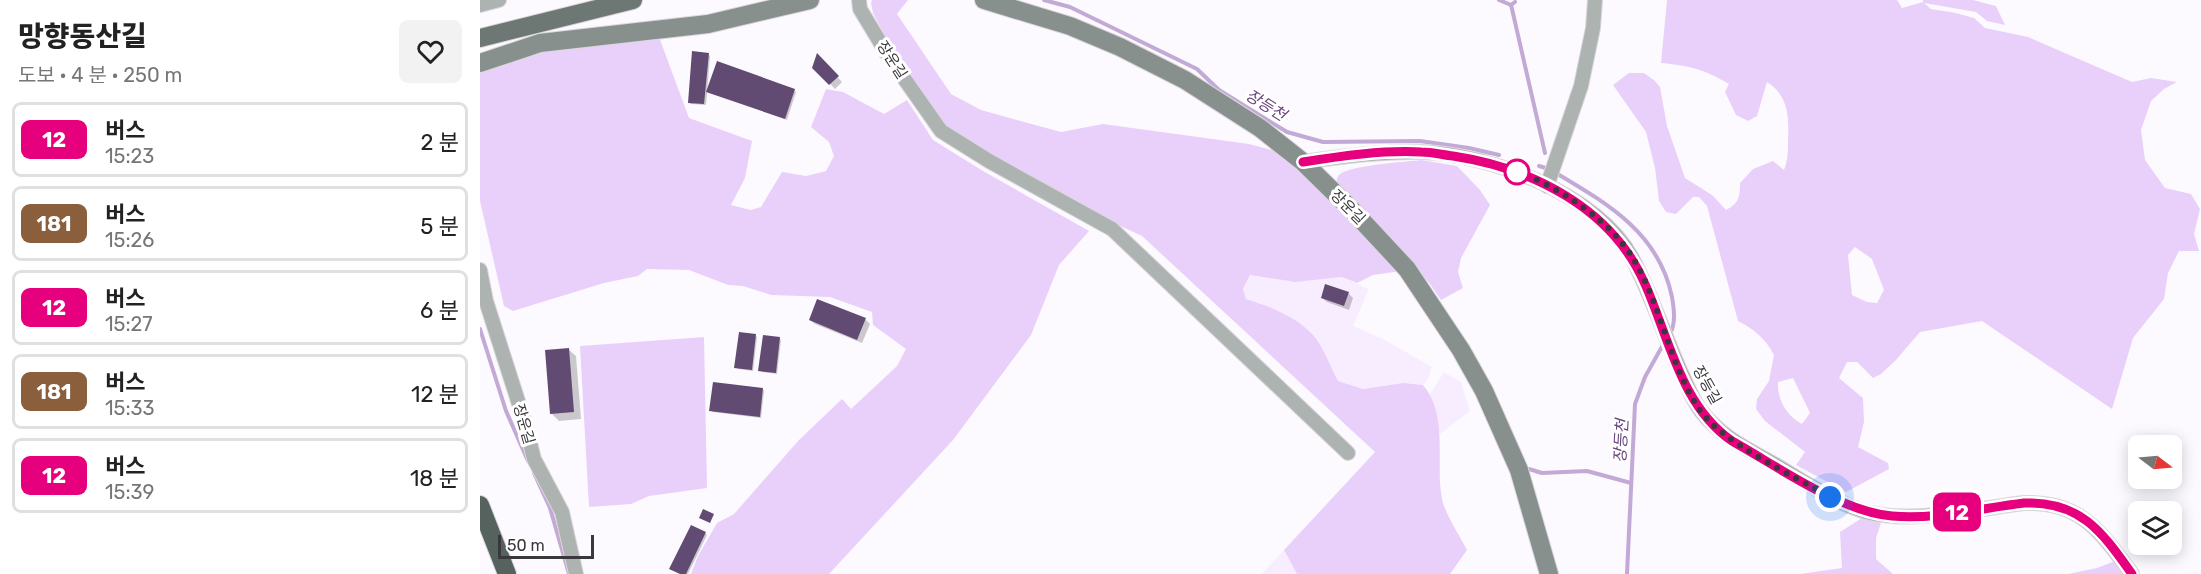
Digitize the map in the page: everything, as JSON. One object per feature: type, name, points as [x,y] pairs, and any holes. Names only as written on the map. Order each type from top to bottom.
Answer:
[{"type":"highway","points":[[480,505],[507,574]]},
{"type":"highway","points":[[480,513],[495,574]]},
{"type":"main road","points":[[480,38],[633,0]]},
{"type":"street","points":[[480,5],[499,0]]},
{"type":"street","points":[[480,63],[540,43],[708,24],[810,0]]},
{"type":"street","name":"장운길","points":[[859,0],[860,9],[889,57],[941,131],[989,161],[1112,229],[1348,453]]},
{"type":"street","name":"장운길","points":[[984,0],[1047,17],[1120,47],[1185,80],[1251,122],[1303,162],[1352,210],[1407,269],[1461,350],[1484,391],[1519,470],[1549,574]]},
{"type":"street","points":[[1551,176],[1581,86],[1593,28],[1595,0]]},
{"type":"street","name":"장등길","points":[[1303,162],[1339,156],[1422,152],[1488,164],[1525,174],[1551,176],[1577,203],[1615,235],[1636,265],[1675,360],[1699,409],[1720,432],[1830,497],[1863,511],[1891,516],[1932,515],[2024,503],[2042,503],[2062,507],[2083,518],[2097,529],[2132,574]]},
{"type":"street","name":"장운길","points":[[480,270],[486,301],[525,423],[534,459],[562,512],[576,574]]},
{"type":"shaded area","points":[[872,0],[908,0],[897,14],[951,94],[981,110],[1061,132],[1103,124],[1249,144],[1284,153],[1401,271],[1373,275],[1357,283],[1342,277],[1295,282],[1250,275],[1243,289],[1246,299],[1282,313],[1313,335],[1338,381],[1363,389],[1403,383],[1423,385],[1431,397],[1439,425],[1442,499],[1449,518],[1467,550],[1450,574],[1297,574],[1284,550],[1375,452],[1142,236],[992,155],[946,126],[894,53],[873,13]]},
{"type":"shaded area","points":[[1667,0],[1897,0],[1902,8],[1923,2],[1923,0],[1973,0],[1996,6],[2005,25],[1987,21],[1976,12],[1924,3],[1931,9],[1974,18],[1985,28],[2028,37],[2132,82],[2151,78],[2177,82],[2164,89],[2151,101],[2141,130],[2145,160],[2165,188],[2191,194],[2200,209],[2194,234],[2199,251],[2179,251],[2168,273],[2164,299],[2133,338],[2112,409],[1982,321],[1920,332],[1896,360],[1873,378],[1857,362],[1847,362],[1839,378],[1863,398],[1864,422],[1858,447],[1888,463],[1889,469],[1846,492],[1796,465],[1805,452],[1765,421],[1756,409],[1757,399],[1769,381],[1774,355],[1759,335],[1738,321],[1707,206],[1699,197],[1693,197],[1676,214],[1666,212],[1659,201],[1655,168],[1646,132],[1613,85],[1629,73],[1644,73],[1655,81],[1660,87],[1667,126],[1685,178],[1712,195],[1726,210],[1736,202],[1740,183],[1753,169],[1773,161],[1784,170],[1788,156],[1788,116],[1784,101],[1767,82],[1757,116],[1748,121],[1736,115],[1725,92],[1729,84],[1696,69],[1661,63]],"holes":[[[1855,247],[1872,259],[1884,290],[1877,303],[1867,302],[1852,295],[1848,255]],[[1793,378],[1810,413],[1802,424],[1788,412],[1779,395],[1778,382]]]},
{"type":"shaded area","points":[[659,37],[689,118],[752,141],[745,178],[731,205],[751,210],[761,207],[782,172],[806,176],[826,171],[834,156],[829,142],[811,127],[826,89],[843,92],[884,114],[907,100],[933,140],[1089,231],[1059,265],[1031,335],[953,440],[829,574],[691,574],[698,556],[717,523],[734,514],[799,440],[842,399],[851,409],[897,366],[906,349],[873,325],[872,312],[830,297],[771,295],[743,286],[728,285],[689,270],[647,269],[638,276],[604,283],[513,311],[504,306],[480,201],[480,69],[543,51]]},
{"type":"shaded area","points":[[1421,160],[1457,166],[1480,190],[1490,205],[1461,258],[1458,272],[1463,288],[1441,300],[1430,284],[1337,184],[1339,175],[1354,169]]},
{"type":"shaded area","points":[[1250,275],[1295,282],[1342,277],[1369,289],[1353,326],[1385,340],[1432,367],[1428,379],[1423,385],[1403,383],[1363,389],[1338,381],[1313,336],[1262,304],[1246,299],[1243,289]]},
{"type":"shaded area","points":[[704,337],[707,488],[649,496],[631,504],[589,507],[580,346]]},
{"type":"shaded area","points":[[1444,372],[1461,382],[1470,411],[1440,434],[1430,394]]},
{"type":"shaded area","points":[[1862,518],[1881,523],[1876,538],[1876,559],[1893,574],[1800,574],[1842,568],[1840,532]]},
{"type":"shaded area","points":[[1284,550],[1297,574],[1262,574]]},
{"type":"shaded area","points":[[2115,561],[2124,574],[2068,574],[2097,568]]},
{"type":"building","points":[[692,51],[709,53],[704,104],[688,103]]},
{"type":"building","points":[[817,53],[839,76],[829,85],[812,68]]},
{"type":"building","points":[[717,61],[795,89],[785,119],[706,92]]},
{"type":"building","points":[[1325,284],[1349,292],[1344,306],[1321,298]]},
{"type":"building","points":[[817,299],[866,318],[857,340],[809,320]]},
{"type":"building","points":[[739,332],[756,334],[752,370],[734,368]]},
{"type":"building","points":[[763,335],[780,337],[776,373],[758,371]]},
{"type":"building","points":[[569,348],[574,412],[550,414],[545,350]]},
{"type":"building","points":[[713,382],[763,388],[760,417],[709,411]]},
{"type":"building","points":[[703,509],[714,514],[710,523],[699,518]]},
{"type":"building","points":[[691,525],[706,532],[686,574],[680,574],[669,569]]},
{"type":"waterway","name":"장등천","points":[[1044,0],[1070,7],[1197,69],[1219,90],[1287,132],[1323,142],[1420,141],[1499,155]]},
{"type":"waterway","points":[[1499,0],[1511,5]]},
{"type":"waterway","points":[[1515,2],[1511,5],[1545,153]]},
{"type":"waterway","name":"장등천","points":[[1539,166],[1549,169]]},
{"type":"waterway","name":"장등천","points":[[1556,173],[1612,209],[1629,223],[1656,255],[1672,297],[1674,321],[1670,334]]},
{"type":"waterway","points":[[480,329],[506,411],[528,461]]},
{"type":"waterway","name":"장등천","points":[[1627,574],[1635,404],[1645,377],[1664,343]]},
{"type":"waterway","points":[[1529,469],[1542,473],[1587,471],[1631,483]]},
{"type":"waterway","points":[[534,473],[550,508],[569,574]]},
{"type":"bus line","name":"12","points":[[1303,162],[1339,156],[1422,152],[1470,159],[1525,174],[1555,189],[1598,218],[1631,255],[1675,360],[1699,409],[1720,432],[1732,441],[1830,497],[1875,514],[1908,517],[2024,503],[2042,503],[2062,507],[2083,518],[2097,529],[2132,574]]},
{"type":"route","points":[[1517,172],[1555,189],[1598,218],[1631,255],[1675,360],[1699,409],[1710,422],[1732,441],[1830,497]]}]
